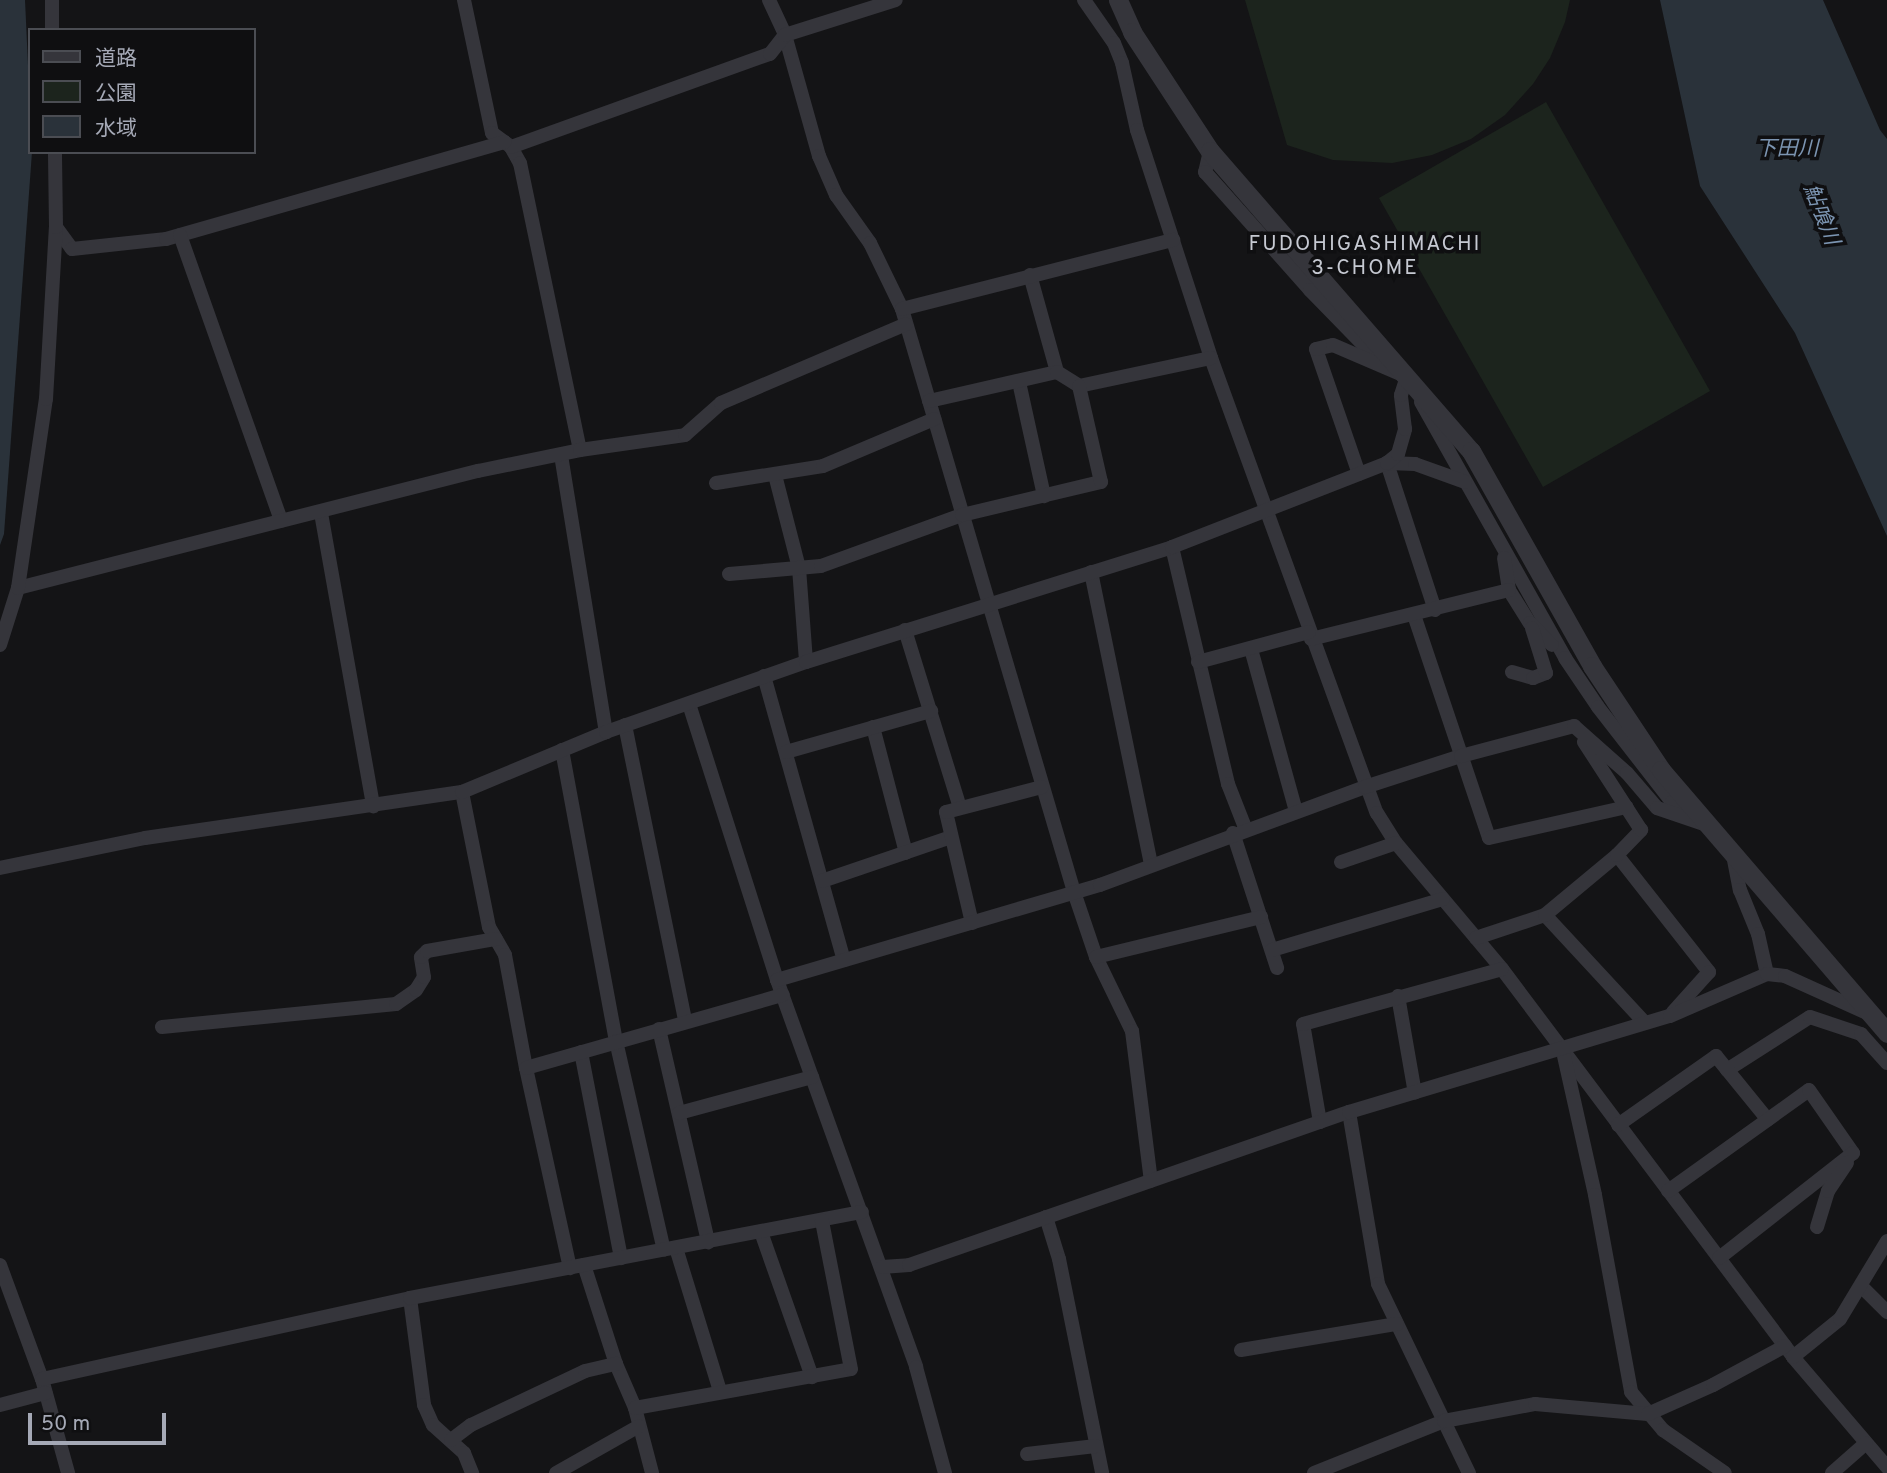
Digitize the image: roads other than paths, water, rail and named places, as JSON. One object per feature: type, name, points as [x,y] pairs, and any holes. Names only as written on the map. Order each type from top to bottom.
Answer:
[{"type":"street","points":[[52,0],[52,28]]},
{"type":"street","points":[[464,0],[492,133],[508,145],[520,163],[580,450]]},
{"type":"street","points":[[769,0],[785,36],[819,156],[836,195],[870,243],[904,317],[1074,892],[1096,957],[1132,1031],[1151,1181]]},
{"type":"street","points":[[56,227],[72,249],[180,236],[508,145],[770,54],[785,36],[896,0]]},
{"type":"street","points":[[1084,0],[1114,43],[1122,63],[1137,130],[1211,358],[1365,787],[1377,813],[1396,842],[1502,969],[1789,1352],[1887,1467]]},
{"type":"street","points":[[1118,0],[1132,32],[1210,152],[1398,374],[1471,451],[1592,666],[1661,769],[1887,1033]]},
{"type":"street","points":[[1114,43],[1132,32]]},
{"type":"street","points":[[0,645],[18,588],[46,399],[56,227],[55,154]]},
{"type":"street","points":[[180,236],[281,521]]},
{"type":"street","points":[[18,588],[478,471],[580,450],[685,435],[721,403],[904,317],[1030,275],[1173,240]]},
{"type":"street","points":[[1030,275],[1057,372],[1079,386],[1211,358]]},
{"type":"street","points":[[1359,474],[1316,349],[1333,345],[1398,374],[1465,482],[1565,658],[1598,707],[1672,802],[1712,827]]},
{"type":"street","points":[[929,401],[1057,372]]},
{"type":"street","points":[[0,868],[145,838],[462,792],[606,732],[764,676],[987,603],[1172,547],[1387,463],[1398,454],[1405,429],[1398,374]]},
{"type":"street","points":[[1019,382],[1044,496]]},
{"type":"street","points":[[729,574],[821,566],[962,515],[1101,482],[1079,386]]},
{"type":"street","points":[[716,483],[823,466],[934,419]]},
{"type":"street","points":[[561,455],[606,732]]},
{"type":"street","points":[[1387,463],[1415,464],[1465,482]]},
{"type":"street","points":[[1387,463],[1435,610]]},
{"type":"street","points":[[775,475],[799,568],[806,662]]},
{"type":"street","points":[[321,513],[373,806]]},
{"type":"street","points":[[1172,547],[1261,917],[1277,968]]},
{"type":"street","points":[[1502,547],[1509,590],[1530,623],[1565,658],[1592,666]]},
{"type":"street","points":[[1091,572],[1151,865]]},
{"type":"street","points":[[1198,662],[1310,635],[1414,615],[1509,590]]},
{"type":"street","points":[[1414,615],[1489,838],[1628,807]]},
{"type":"street","points":[[1513,672],[1534,678],[1546,673],[1530,623]]},
{"type":"street","points":[[905,630],[960,808]]},
{"type":"street","points":[[1251,649],[1296,811]]},
{"type":"street","points":[[764,676],[844,960]]},
{"type":"street","points":[[689,704],[777,980],[916,1367],[945,1473]]},
{"type":"street","points":[[786,752],[931,711]]},
{"type":"street","points":[[625,726],[685,1021]]},
{"type":"street","points":[[1574,726],[1627,773],[1657,808],[1712,827]]},
{"type":"street","points":[[777,980],[1074,892],[1365,787],[1461,756],[1574,726]]},
{"type":"street","points":[[1476,938],[1545,915],[1617,855],[1641,830],[1574,726]]},
{"type":"street","points":[[873,727],[906,853]]},
{"type":"street","points":[[562,750],[616,1041],[670,1249],[720,1391]]},
{"type":"street","points":[[972,923],[946,812],[1042,787]]},
{"type":"street","points":[[462,792],[489,927],[505,955],[526,1068],[577,1267],[635,1408],[652,1473]]},
{"type":"street","points":[[822,881],[951,837]]},
{"type":"street","points":[[1341,862],[1396,842]]},
{"type":"street","points":[[1732,849],[1740,890],[1758,934],[1767,974]]},
{"type":"street","points":[[1617,855],[1709,972],[1670,1016]]},
{"type":"street","points":[[1272,950],[1443,899]]},
{"type":"street","points":[[1545,915],[1644,1023]]},
{"type":"street","points":[[1096,957],[1261,917]]},
{"type":"street","points":[[162,1027],[396,1004],[416,990],[424,977],[421,957],[427,951],[496,939]]},
{"type":"street","points":[[1320,1122],[1303,1024],[1502,969]]},
{"type":"street","points":[[882,1267],[909,1265],[1349,1112],[1670,1016],[1767,974],[1785,976],[1869,1014]]},
{"type":"street","points":[[526,1068],[783,995]]},
{"type":"street","points":[[1398,996],[1415,1093]]},
{"type":"street","points":[[1727,1070],[1810,1017],[1861,1034],[1887,1063]]},
{"type":"street","points":[[659,1029],[708,1242]]},
{"type":"street","points":[[1562,1049],[1595,1195],[1631,1392],[1662,1430],[1725,1473]]},
{"type":"street","points":[[581,1052],[621,1258]]},
{"type":"street","points":[[1618,1125],[1716,1056],[1768,1120]]},
{"type":"street","points":[[679,1113],[812,1077]]},
{"type":"street","points":[[1668,1191],[1809,1090],[1853,1153]]},
{"type":"street","points":[[1349,1112],[1378,1284],[1469,1473]]},
{"type":"street","points":[[1817,1227],[1828,1191],[1853,1153]]},
{"type":"street","points":[[1719,1258],[1853,1153]]},
{"type":"street","points":[[0,1405],[44,1386],[410,1298],[862,1212]]},
{"type":"street","points":[[1046,1217],[1059,1259],[1102,1473]]},
{"type":"street","points":[[635,1408],[851,1369],[822,1220]]},
{"type":"street","points":[[761,1232],[812,1377]]},
{"type":"street","points":[[1316,1473],[1444,1421],[1535,1404],[1648,1414],[1789,1352],[1840,1319],[1887,1241]]},
{"type":"street","points":[[0,1265],[44,1386],[68,1473]]},
{"type":"street","points":[[1861,1286],[1887,1312]]},
{"type":"street","points":[[410,1298],[424,1405],[433,1425],[464,1453],[472,1473]]},
{"type":"street","points":[[1241,1350],[1397,1324]]},
{"type":"street","points":[[451,1440],[471,1425],[585,1371],[616,1364]]},
{"type":"street","points":[[556,1473],[639,1426]]},
{"type":"street","points":[[1832,1473],[1866,1443]]},
{"type":"street","points":[[1027,1454],[1096,1446]]},
{"type":"water","points":[[0,0],[25,0],[28,154],[32,154],[4,534],[0,545]]},
{"type":"water","name":"下田川","points":[[1660,0],[1823,0],[1880,130],[1887,139],[1887,536],[1795,333],[1700,186]]},
{"type":"district","name":"FUDOHIGASHIMACHI 3-CHOME","points":[[1365,257]]},
{"type":"water label","name":"鮎喰川","points":[[1820,215]]}]
